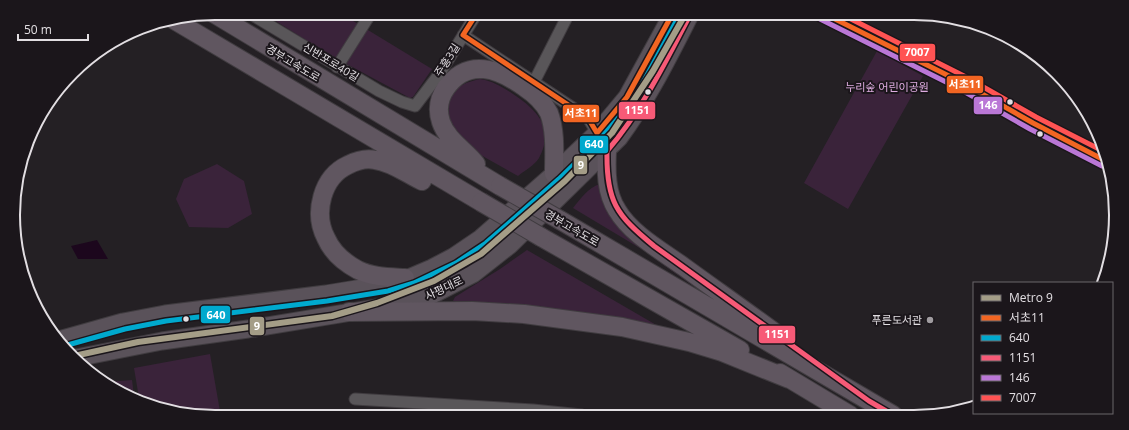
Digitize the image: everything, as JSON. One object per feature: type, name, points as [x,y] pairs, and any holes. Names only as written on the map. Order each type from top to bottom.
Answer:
[{"type":"highway","name":"경부고속도로","points":[[224,20],[493,183],[560,220],[885,410]]},
{"type":"highway","name":"경부고속도로","points":[[180,24],[457,188],[789,378],[840,410]]},
{"type":"highway","points":[[493,183],[447,134],[441,123],[439,111],[440,100],[449,84],[462,74],[477,69],[499,72],[529,90],[543,104],[549,113],[554,134],[554,174]]},
{"type":"highway","points":[[607,151],[606,172],[610,194],[617,210],[628,225],[654,246],[869,400]]},
{"type":"highway","points":[[405,278],[372,275],[359,271],[346,263],[337,254],[326,238],[321,225],[320,208],[326,186],[333,176],[345,167],[363,160],[374,159],[396,167],[423,182],[457,188]]},
{"type":"highway","points":[[349,312],[472,311],[524,314],[622,327],[689,342],[722,352],[789,378]]},
{"type":"main road","points":[[64,339],[123,322],[165,314],[364,288],[405,278],[432,268],[468,248],[554,174],[597,133],[627,97],[669,20]]},
{"type":"main road","name":"사평대로","points":[[81,357],[162,341],[248,329],[400,304],[434,294],[473,274],[510,245],[607,151],[630,123],[648,96],[687,20]]},
{"type":"street","name":"신반포로40길","points":[[260,20],[379,91],[402,102],[415,106]]},
{"type":"street","points":[[337,67],[367,20]]},
{"type":"street","name":"주흥3길","points":[[415,106],[440,73],[473,20]]},
{"type":"street","points":[[534,82],[565,20]]},
{"type":"street","points":[[837,20],[961,82],[1032,123],[1100,158]]},
{"type":"street","points":[[464,34],[588,118],[597,133]]},
{"type":"street","points":[[355,399],[534,410]]},
{"type":"green space","points":[[274,20],[352,20],[432,69],[413,97],[410,98],[328,54]]},
{"type":"green space","name":"누리숲 어린이공원","points":[[877,51],[923,76],[848,209],[804,183]]},
{"type":"green space","points":[[480,79],[501,87],[522,100],[536,113],[541,121],[545,138],[539,158],[518,176],[470,149],[447,123],[447,104],[453,92],[465,84]]},
{"type":"green space","points":[[217,164],[244,181],[252,214],[228,228],[189,227],[176,199],[184,179]]},
{"type":"green space","points":[[600,184],[602,193],[726,307],[643,250],[573,208],[588,191]]},
{"type":"green space","points":[[527,250],[677,337],[471,307],[453,301],[455,297]]},
{"type":"green space","points":[[210,354],[220,410],[202,410],[177,406],[152,400],[138,394],[134,368]]},
{"type":"green space","points":[[132,380],[134,392],[117,384],[113,381]]},
{"type":"shaded area","points":[[97,240],[108,259],[78,259],[71,246]]},
{"type":"metro line","name":"9","points":[[79,355],[138,342],[332,316],[377,303],[434,281],[481,254],[565,181],[612,133],[653,71],[682,20]]},
{"type":"transit line","name":"서초11","points":[[473,20],[463,35],[588,118],[597,133],[627,97],[669,20]]},
{"type":"transit line","name":"640","points":[[69,345],[125,329],[166,321],[327,301],[388,291],[414,283],[456,263],[486,243],[559,179],[602,137],[633,101],[677,20]]},
{"type":"transit line","name":"1151","points":[[687,20],[643,102],[607,151],[609,183],[611,195],[616,206],[630,225],[654,246],[869,401],[884,410]]},
{"type":"transit line","name":"146","points":[[822,20],[958,88],[1030,129],[1102,166]]},
{"type":"transit line","name":"서초11","points":[[837,20],[961,82],[1033,123],[1100,158]]},
{"type":"transit line","name":"7007","points":[[853,20],[964,76],[1036,117],[1097,148]]},
{"type":"place","name":"푸른도서관","points":[[930,320]]}]
